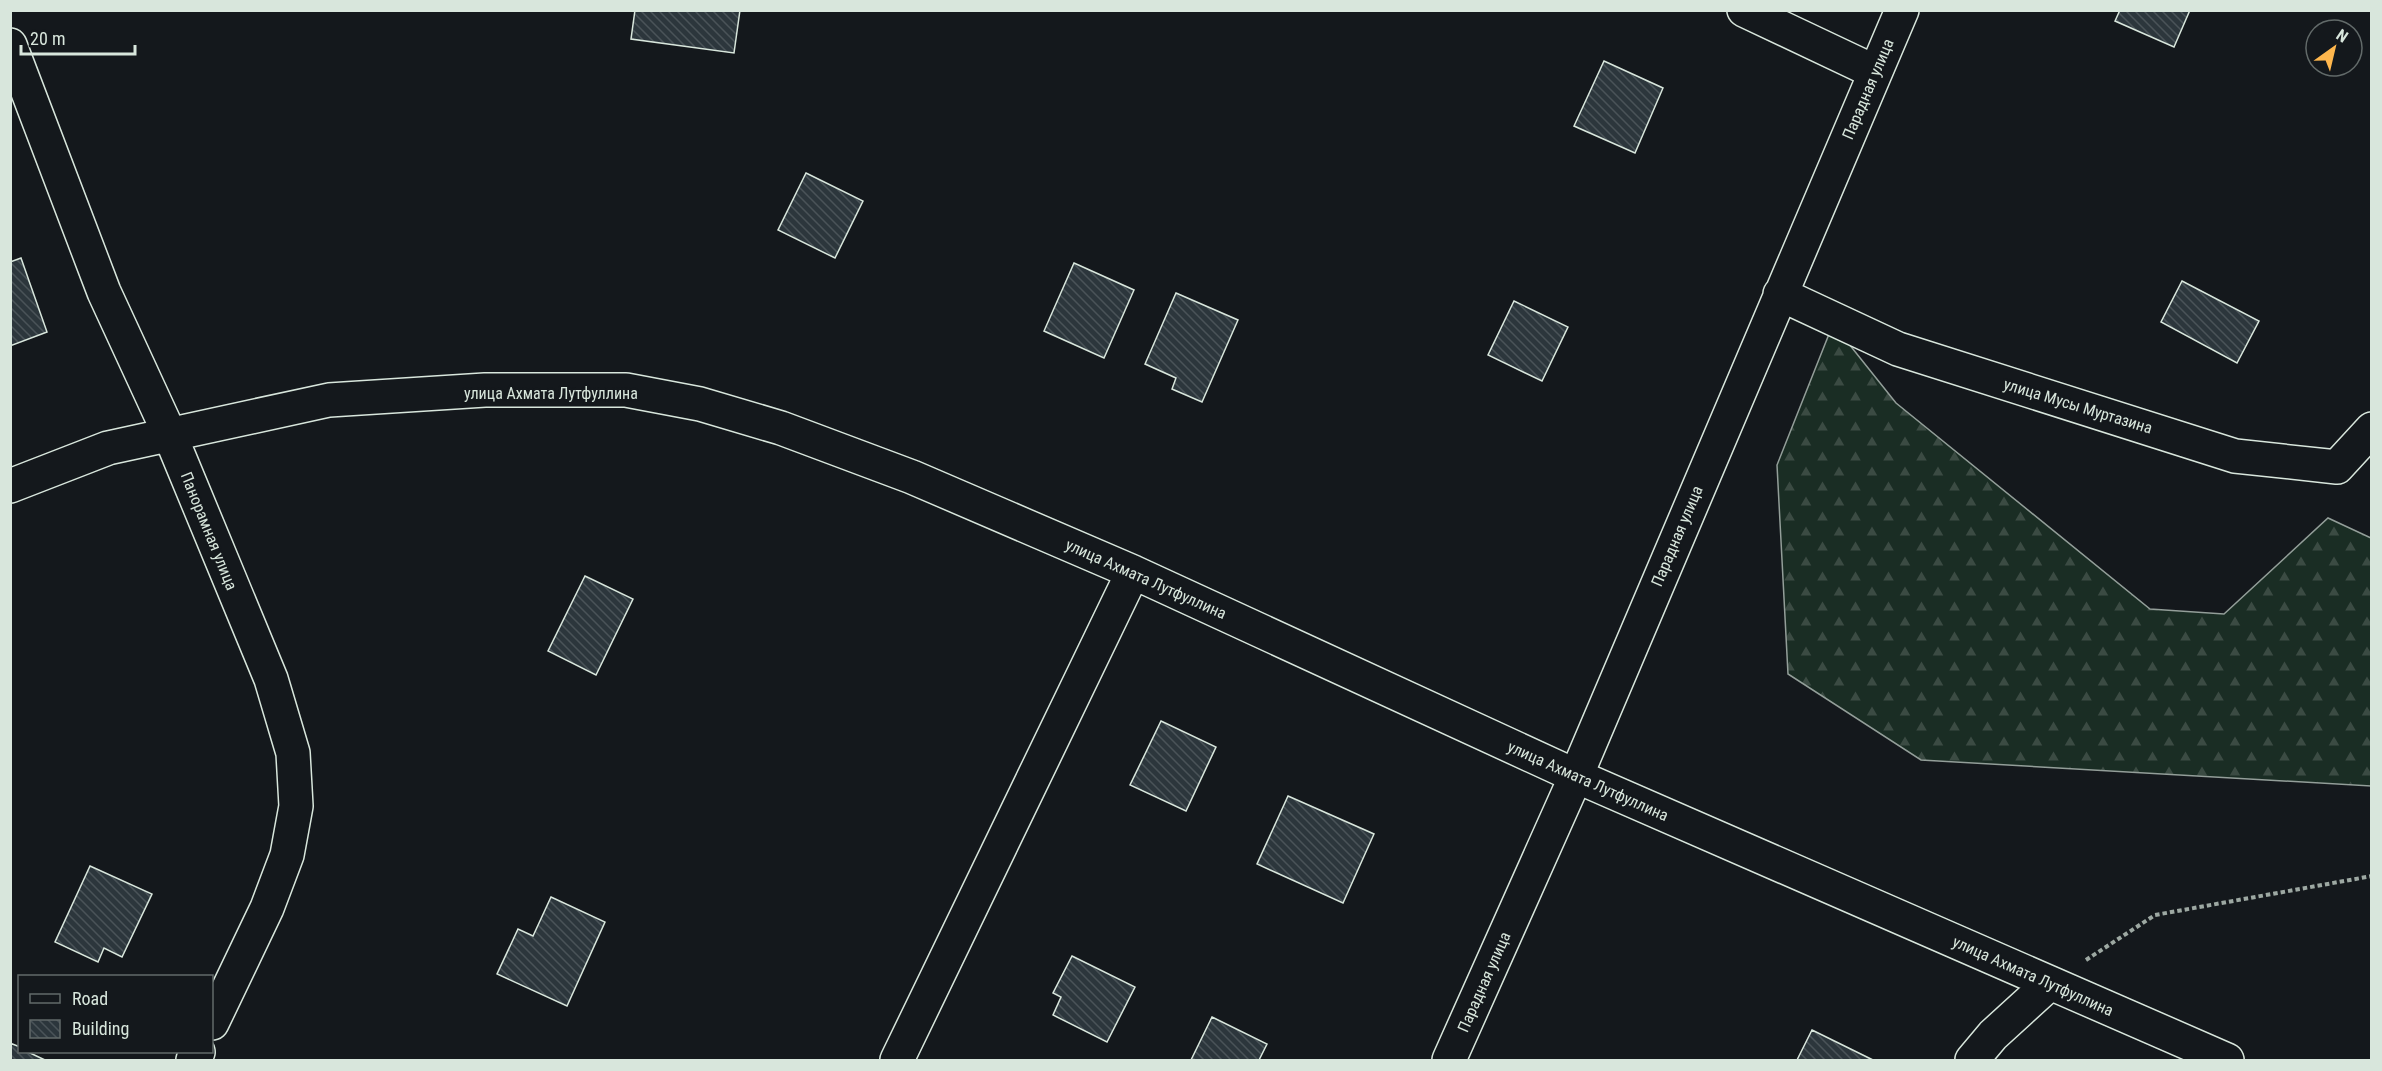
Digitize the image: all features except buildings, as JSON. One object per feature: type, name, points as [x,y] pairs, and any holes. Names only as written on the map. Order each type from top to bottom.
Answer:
[{"type":"street","points":[[1744,10],[1875,72]]},
{"type":"street","name":"Парадная улица","points":[[1449,1060],[1576,776],[1902,10]]},
{"type":"street","name":"Панорамная улица","points":[[10,45],[104,292],[170,435],[271,679],[292,753],[296,806],[286,855],[267,908],[213,1021]]},
{"type":"street","name":"улица Мусы Муртазина","points":[[1780,294],[1898,350],[2235,456],[2337,467],[2372,429]]},
{"type":"street","name":"улица Ахмата Лутфуллина","points":[[10,486],[108,448],[329,400],[485,390],[626,390],[700,404],[781,428],[912,477],[1133,572],[1576,776],[2227,1060]]},
{"type":"street","points":[[897,1060],[1133,572]]},
{"type":"street","points":[[1972,1060],[1993,1035],[2050,983]]},
{"type":"path","points":[[2050,983],[2154,915],[2372,876]]},
{"type":"green space","points":[[1833,324],[1896,403],[2150,609],[2224,614],[2328,518],[2371,538],[2371,786],[1921,760],[1788,674],[1777,465]]}]
